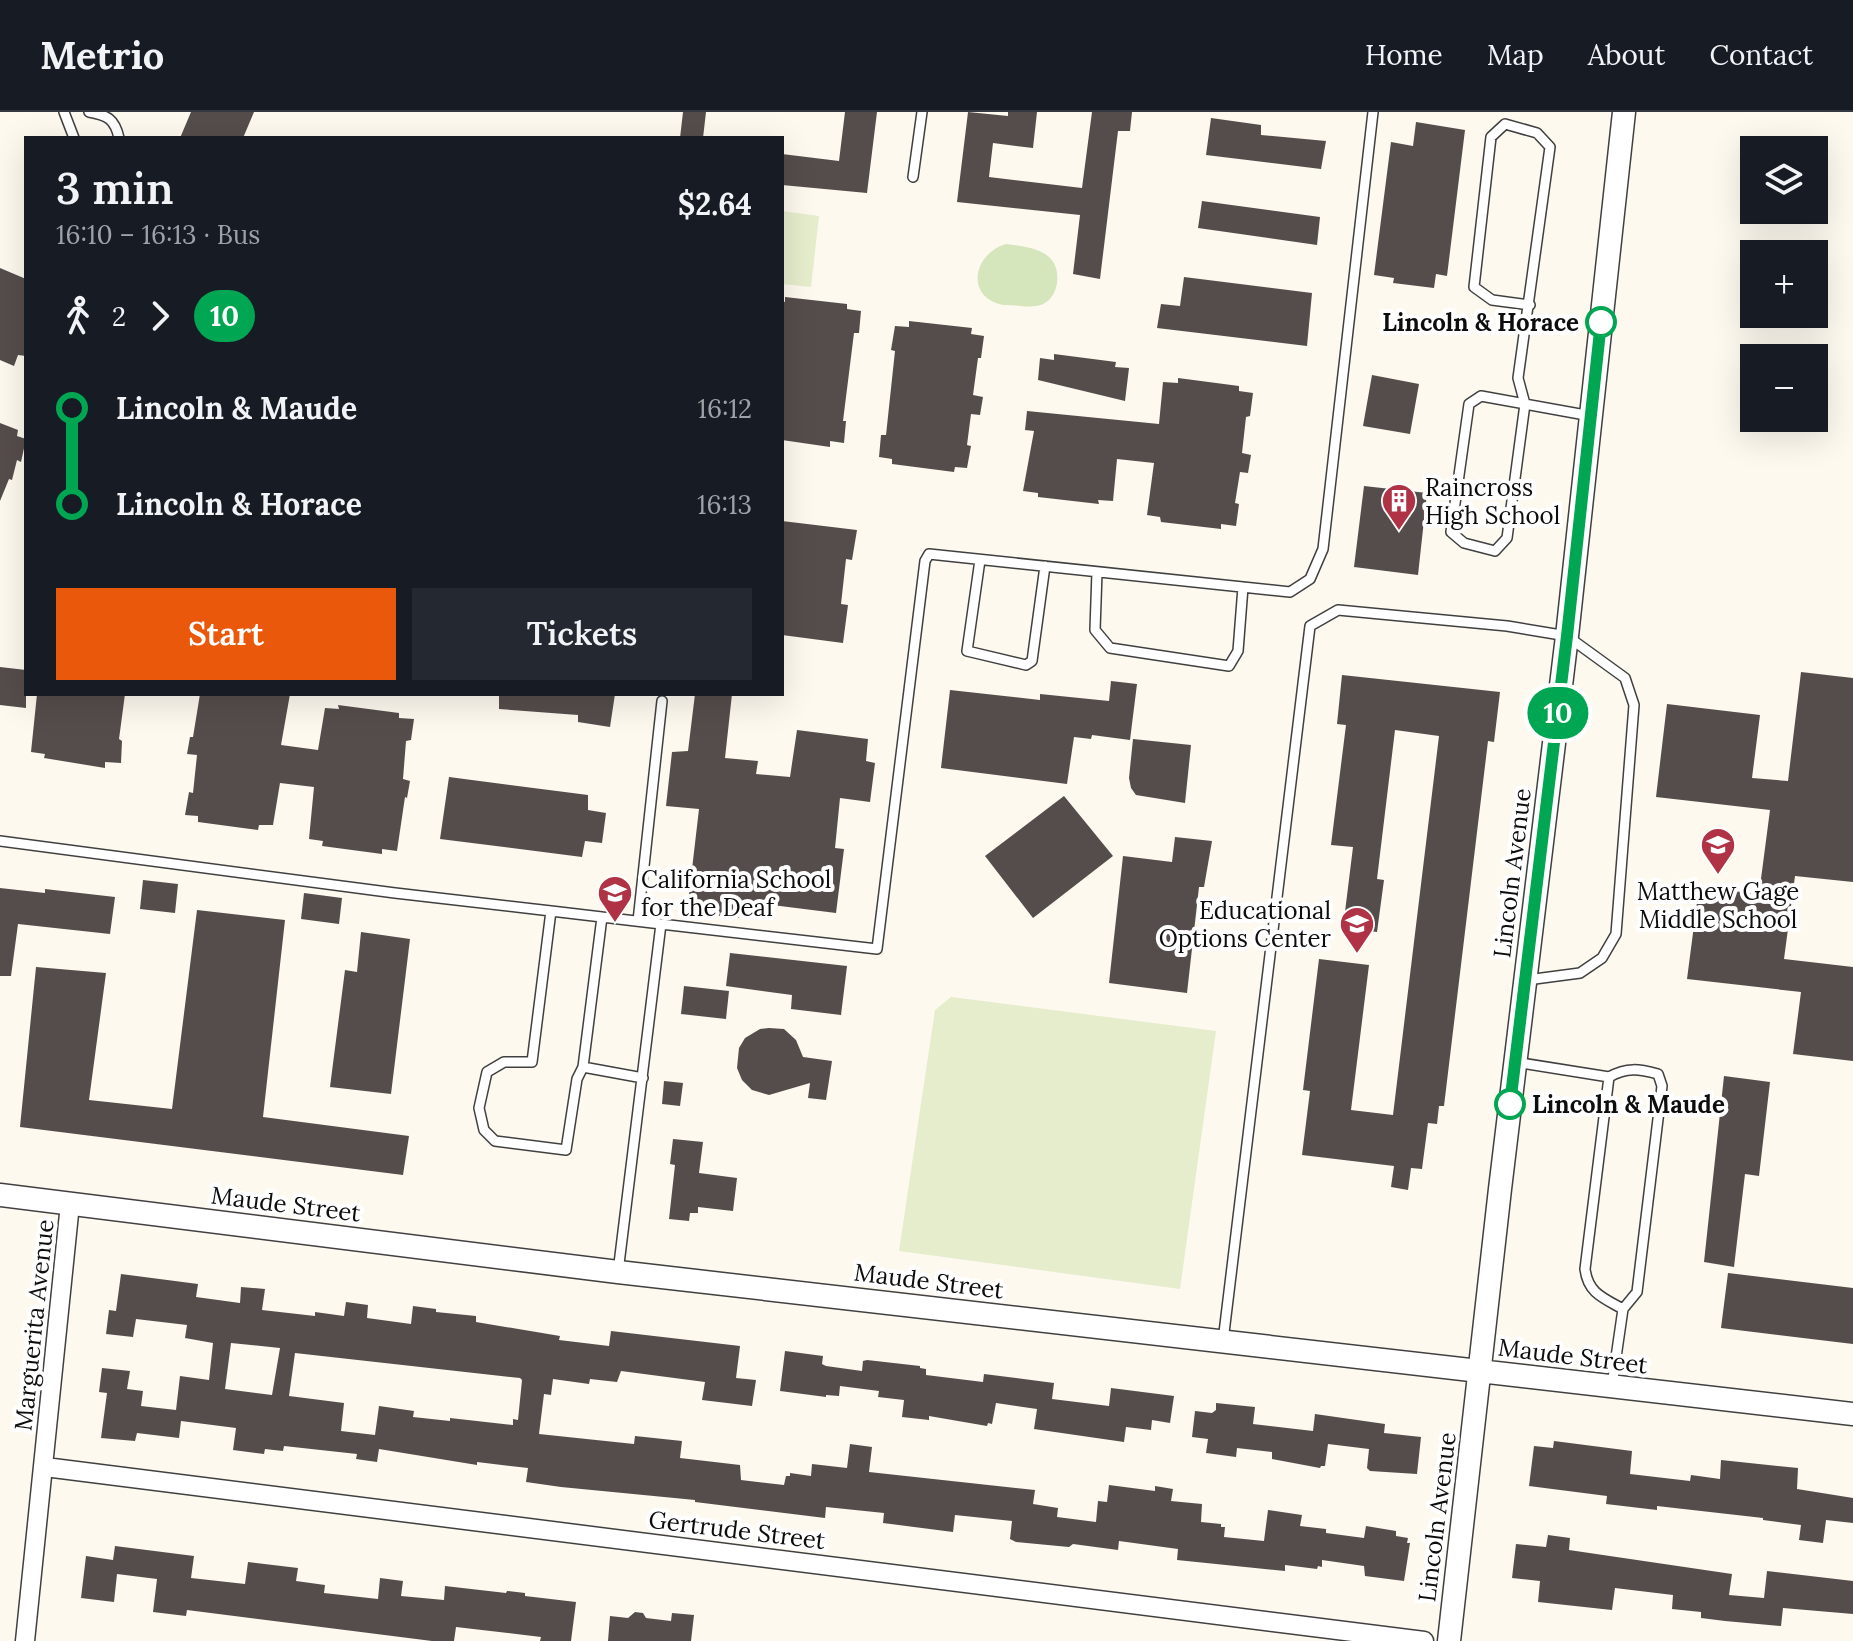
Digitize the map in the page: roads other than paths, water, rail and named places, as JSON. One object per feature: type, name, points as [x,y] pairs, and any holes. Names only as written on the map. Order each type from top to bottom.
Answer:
[{"type":"street","name":"Lincoln Avenue","points":[[1449,1641],[1567,636],[1624,112]]},
{"type":"street","name":"Maude Street","points":[[0,1195],[618,1272],[1853,1414]]},
{"type":"street","name":"Marguerita Avenue","points":[[25,1641],[70,1204]]},
{"type":"street","name":"Gertrude Street","points":[[45,1467],[1424,1641]]},
{"type":"lane","points":[[64,112],[73,136]]},
{"type":"lane","points":[[89,112],[106,115],[116,124],[119,136]]},
{"type":"lane","points":[[913,177],[922,112]]},
{"type":"lane","points":[[0,841],[877,949],[925,561],[929,554],[1290,592],[1310,579],[1323,549],[1373,112]]},
{"type":"lane","points":[[1530,305],[1492,300],[1474,287],[1491,137],[1505,124],[1537,133],[1550,147],[1530,305],[1518,378],[1525,404],[1507,538],[1495,551],[1464,543],[1451,532],[1469,404],[1481,396],[1525,404],[1591,416]]},
{"type":"lane","points":[[980,560],[967,651],[1026,665],[1032,661],[1045,566]]},
{"type":"lane","points":[[1097,572],[1095,630],[1110,648],[1229,666],[1238,651],[1243,587]]},
{"type":"lane","points":[[1223,1341],[1310,626],[1338,610],[1507,626],[1567,636],[1625,678],[1634,705],[1616,934],[1602,958],[1580,973],[1525,981]]},
{"type":"lane","points":[[638,921],[662,701]]},
{"type":"lane","points":[[551,911],[532,1062],[504,1062],[487,1072],[479,1108],[484,1130],[495,1141],[566,1150],[577,1079],[583,1067],[602,917]]},
{"type":"lane","points":[[618,1272],[661,924]]},
{"type":"lane","points":[[1515,1062],[1609,1077],[1623,1069],[1640,1069],[1658,1074],[1662,1086],[1637,1292],[1623,1309],[1611,1387]]},
{"type":"lane","points":[[583,1067],[643,1078]]},
{"type":"lane","points":[[1609,1077],[1585,1269],[1586,1281],[1592,1292],[1623,1309]]},
{"type":"place","name":"Lincoln & Horace","points":[[1601,322]]},
{"type":"place","name":"Raincross High School","points":[[1399,532]]},
{"type":"place","name":"Matthew Gage Middle School","points":[[1718,876]]},
{"type":"place","name":"California School for the Deaf","points":[[615,924]]},
{"type":"place","name":"Educational Options Center","points":[[1357,955]]},
{"type":"place","name":"Lincoln & Maude","points":[[1510,1104]]}]
